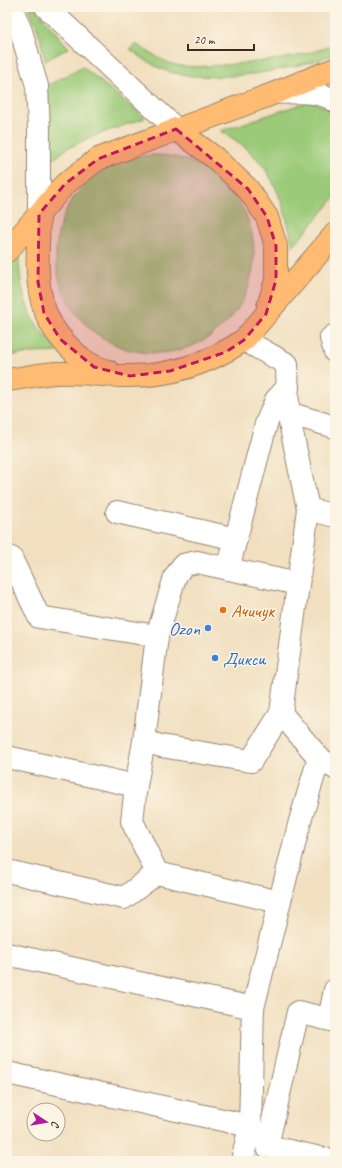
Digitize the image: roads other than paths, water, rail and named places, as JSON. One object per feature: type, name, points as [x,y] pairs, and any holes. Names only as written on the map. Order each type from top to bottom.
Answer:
[{"type":"main road","points":[[7,250],[65,184],[98,159],[335,69]]},
{"type":"main road","points":[[176,129],[215,158],[248,189],[267,217],[276,246],[276,280],[266,314]]},
{"type":"main road","points":[[39,214],[38,282],[44,313],[60,339],[80,358],[94,367],[130,376]]},
{"type":"main road","points":[[7,380],[56,373],[130,376],[170,371],[201,363],[226,352],[244,340],[335,234]]},
{"type":"street","points":[[11,7],[37,86],[39,129],[39,214]]},
{"type":"street","points":[[46,7],[176,129]]},
{"type":"street","points":[[275,93],[296,92],[313,94],[330,98],[335,101]]},
{"type":"street","points":[[335,335],[331,338],[335,352]]},
{"type":"street","points":[[144,741],[161,746],[251,761],[281,713],[308,509],[288,413],[287,364],[244,340]]},
{"type":"street","points":[[228,569],[266,424],[276,400],[288,387]]},
{"type":"street","points":[[288,413],[335,427]]},
{"type":"street","points":[[308,509],[335,516]]},
{"type":"street","points":[[117,512],[236,539]]},
{"type":"street","points":[[7,557],[11,558],[39,618],[157,636]]},
{"type":"street","points":[[157,873],[132,821],[157,636],[175,577],[182,565],[197,562],[298,584]]},
{"type":"street","points":[[242,1161],[250,1126],[253,1008],[300,821],[327,763],[281,713]]},
{"type":"street","points":[[7,757],[136,786]]},
{"type":"street","points":[[7,871],[124,898],[157,873]]},
{"type":"street","points":[[157,873],[279,902]]},
{"type":"street","points":[[7,954],[253,1008]]},
{"type":"street","points":[[334,1161],[267,1146],[298,1012],[332,1020],[335,990]]},
{"type":"street","points":[[7,1073],[250,1126]]},
{"type":"place","name":"Ачичук","points":[[223,610]]},
{"type":"place","name":"Ozon","points":[[208,628]]},
{"type":"place","name":"Дикси","points":[[215,658]]}]
